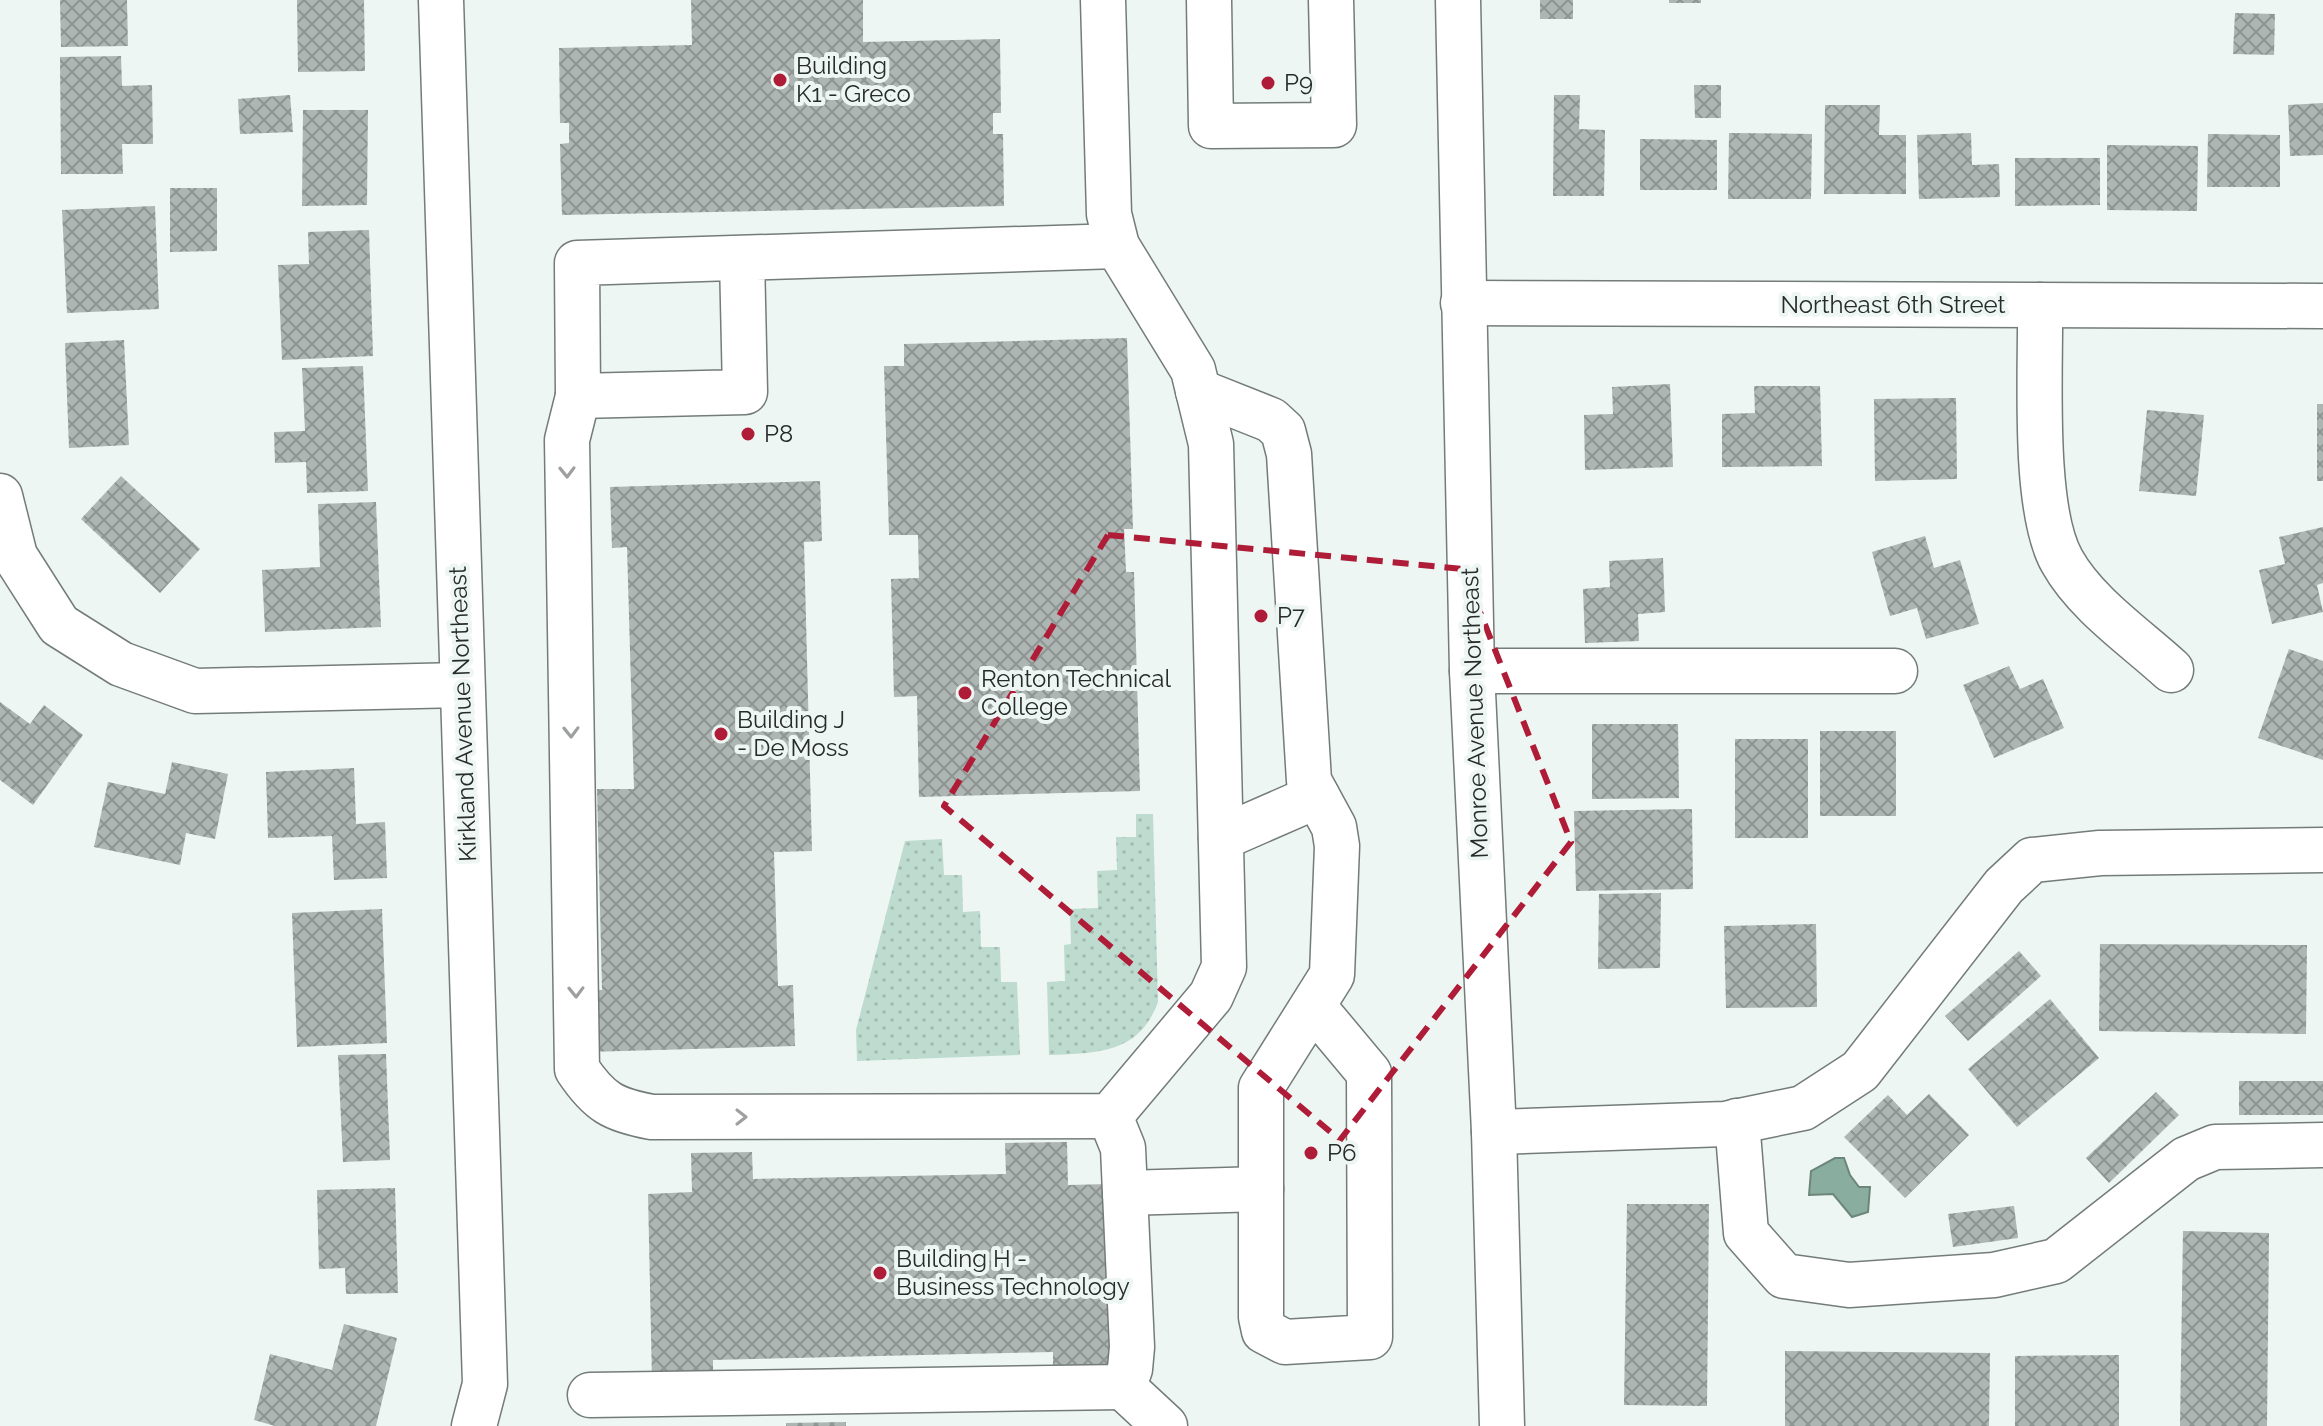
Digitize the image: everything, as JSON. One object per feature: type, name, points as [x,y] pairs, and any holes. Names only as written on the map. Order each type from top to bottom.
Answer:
[{"type":"street","name":"Kirkland Avenue Northeast","points":[[441,0],[485,1384],[474,1426]]},
{"type":"street","points":[[1103,0],[1109,214],[1117,246],[1193,370],[1211,444],[1224,967],[1211,996],[1110,1116],[652,1117],[606,1104],[577,1069],[567,440],[578,396],[577,263],[1117,246]]},
{"type":"street","points":[[1209,0],[1211,126],[1334,125],[1331,0]]},
{"type":"street","name":"Monroe Avenue Northeast","points":[[1458,0],[1472,671],[1494,1132],[1502,1426]]},
{"type":"street","points":[[578,396],[745,392],[742,258]]},
{"type":"street","name":"Northeast 6th Street","points":[[1463,303],[2323,306]]},
{"type":"street","points":[[2040,305],[2044,503],[2062,561],[2094,600],[2171,670]]},
{"type":"street","points":[[1198,391],[1271,420],[1283,431],[1289,454],[1309,781],[1334,827],[1337,846],[1332,975],[1261,1088],[1261,1317],[1264,1331],[1285,1342],[1370,1337],[1369,1073],[1313,1006]]},
{"type":"street","points":[[0,496],[15,556],[59,625],[121,664],[195,691],[462,685]]},
{"type":"street","points":[[1472,671],[1895,671]]},
{"type":"street","points":[[1221,838],[1317,796]]},
{"type":"street","points":[[1494,1132],[1737,1121],[1803,1108],[1860,1071],[2004,886],[2032,860],[2100,853],[2323,850]]},
{"type":"street","points":[[1110,1116],[1123,1148],[1132,1347],[1130,1369],[1123,1387]]},
{"type":"street","points":[[1737,1121],[1746,1233],[1784,1276],[1849,1285],[1994,1275],[2056,1261],[2186,1159],[2215,1147],[2323,1145]]},
{"type":"street","points":[[1125,1193],[1261,1189]]},
{"type":"street","points":[[590,1395],[1123,1387],[1165,1426]]},
{"type":"highlighted area","points":[[1108,535],[1463,569],[1571,842],[1340,1140],[944,806]]},
{"type":"shaded area","points":[[1136,814],[1153,814],[1158,1002],[1150,1019],[1127,1042],[1099,1051],[1049,1055],[1047,982],[1065,981],[1064,945],[1071,944],[1070,909],[1098,908],[1097,871],[1117,870],[1116,837],[1136,837]]},
{"type":"shaded area","points":[[942,839],[944,875],[962,875],[963,912],[980,911],[981,947],[1000,947],[1001,982],[1017,982],[1020,1055],[857,1061],[856,1030],[905,841]]},
{"type":"shaded area","points":[[1835,1158],[1844,1158],[1850,1175],[1859,1187],[1870,1187],[1868,1212],[1852,1217],[1833,1194],[1809,1195],[1811,1171]]},
{"type":"building","points":[[60,0],[127,0],[128,46],[61,47]]},
{"type":"building","points":[[297,0],[364,0],[365,71],[298,72]]},
{"type":"building","name":"Building K1 - Greco","points":[[691,0],[863,0],[863,42],[1000,39],[1001,113],[993,113],[993,134],[1003,134],[1004,206],[562,215],[560,144],[569,143],[569,123],[560,123],[559,48],[692,45]]},
{"type":"building","points":[[1540,0],[1573,0],[1573,19],[1540,19]]},
{"type":"building","points":[[1669,0],[1701,0],[1701,3],[1669,3]]},
{"type":"building","points":[[2235,13],[2275,14],[2274,55],[2233,54]]},
{"type":"building","points":[[121,56],[122,86],[152,85],[153,144],[122,144],[123,174],[61,174],[60,57]]},
{"type":"building","points":[[1694,85],[1721,85],[1721,118],[1695,118]]},
{"type":"building","points":[[290,95],[293,132],[240,134],[238,99]]},
{"type":"building","points":[[1554,95],[1580,95],[1579,129],[1605,130],[1604,196],[1553,196]]},
{"type":"building","points":[[2323,103],[2323,155],[2290,156],[2288,105]]},
{"type":"building","points":[[1825,105],[1880,105],[1879,135],[1906,135],[1906,194],[1824,194]]},
{"type":"building","points":[[303,110],[368,110],[367,205],[302,206]]},
{"type":"building","points":[[1729,133],[1812,134],[1811,199],[1728,199]]},
{"type":"building","points":[[1971,133],[1972,165],[1999,164],[2000,197],[1919,199],[1917,135]]},
{"type":"building","points":[[2208,134],[2280,135],[2280,187],[2207,187]]},
{"type":"building","points":[[1640,139],[1717,140],[1717,190],[1640,190]]},
{"type":"building","points":[[2107,145],[2198,146],[2197,211],[2107,210]]},
{"type":"building","points":[[2015,158],[2100,158],[2100,205],[2015,206]]},
{"type":"building","points":[[170,188],[217,188],[217,251],[170,252]]},
{"type":"building","points":[[155,206],[159,309],[67,313],[62,210]]},
{"type":"building","points":[[369,230],[373,356],[282,360],[278,265],[309,264],[308,232]]},
{"type":"building","points":[[1127,338],[1133,529],[1124,529],[1126,572],[1134,572],[1140,791],[919,797],[917,696],[894,697],[891,579],[919,578],[918,535],[889,535],[884,366],[904,366],[904,344]]},
{"type":"building","points":[[124,340],[129,445],[69,448],[65,343]]},
{"type":"building","points":[[363,366],[368,491],[307,493],[306,462],[275,463],[274,432],[305,431],[302,368]]},
{"type":"building","points":[[1670,384],[1673,467],[1585,470],[1584,415],[1613,414],[1612,387]]},
{"type":"building","points":[[1754,386],[1820,386],[1822,466],[1722,467],[1722,414],[1755,413]]},
{"type":"building","points":[[1956,398],[1957,479],[1875,481],[1874,399]]},
{"type":"building","points":[[2317,404],[2323,404],[2323,481],[2317,481]]},
{"type":"building","points":[[2147,410],[2204,415],[2196,496],[2139,491]]},
{"type":"building","points":[[121,476],[200,549],[160,593],[81,519]]},
{"type":"building","name":"Building J - De Moss","points":[[820,481],[822,541],[804,542],[812,851],[774,852],[778,986],[793,985],[795,1046],[587,1052],[585,990],[602,990],[597,789],[634,789],[627,547],[612,548],[610,487]]},
{"type":"building","points":[[376,502],[381,627],[265,632],[262,570],[320,567],[318,504]]},
{"type":"building","points":[[2323,527],[2323,583],[2317,585],[2323,612],[2272,624],[2259,570],[2285,564],[2279,537]]},
{"type":"building","points":[[1925,536],[1934,568],[1960,560],[1979,624],[1926,639],[1917,608],[1890,616],[1872,552]]},
{"type":"building","points":[[1663,558],[1665,612],[1638,614],[1639,641],[1585,643],[1583,589],[1610,587],[1609,561]]},
{"type":"building","points":[[2289,649],[2323,661],[2323,760],[2258,738]]},
{"type":"building","points":[[2009,666],[2020,689],[2043,679],[2064,728],[1994,758],[1963,685]]},
{"type":"building","points":[[0,702],[30,724],[44,705],[83,735],[33,805],[0,780]]},
{"type":"building","points":[[1592,724],[1678,724],[1679,798],[1592,799]]},
{"type":"building","points":[[1820,731],[1896,731],[1896,816],[1820,816]]},
{"type":"building","points":[[1735,739],[1808,739],[1808,838],[1735,838]]},
{"type":"building","points":[[172,762],[228,774],[215,839],[186,833],[180,865],[94,847],[108,782],[165,794]]},
{"type":"building","points":[[354,768],[356,824],[385,822],[387,878],[334,880],[332,836],[268,838],[266,772]]},
{"type":"building","points":[[1692,809],[1693,889],[1576,891],[1574,811]]},
{"type":"building","points":[[1661,893],[1660,968],[1598,969],[1599,894]]},
{"type":"building","points":[[382,909],[387,1043],[297,1047],[292,913]]},
{"type":"building","points":[[1816,924],[1817,1007],[1726,1008],[1724,926]]},
{"type":"building","points":[[2100,944],[2307,945],[2306,1034],[2099,1031]]},
{"type":"building","points":[[2019,951],[2041,976],[1968,1041],[1945,1016]]},
{"type":"building","points":[[2050,999],[2099,1058],[2017,1127],[1968,1069]]},
{"type":"building","points":[[386,1054],[390,1160],[343,1162],[338,1055]]},
{"type":"building","points":[[2239,1081],[2323,1081],[2323,1115],[2239,1115]]},
{"type":"building","points":[[2156,1092],[2179,1115],[2109,1183],[2086,1158]]},
{"type":"building","points":[[1929,1094],[1969,1135],[1905,1198],[1844,1137],[1888,1095],[1907,1115]]},
{"type":"building","name":"Building H - Business Technology","points":[[1067,1142],[1068,1185],[1109,1184],[1113,1368],[1053,1369],[1053,1352],[713,1360],[713,1379],[652,1381],[648,1194],[692,1192],[691,1153],[752,1152],[753,1179],[1006,1174],[1005,1143]]},
{"type":"building","points":[[395,1188],[398,1293],[346,1294],[345,1268],[319,1269],[317,1190]]},
{"type":"building","points":[[1627,1204],[1709,1204],[1707,1406],[1624,1405]]},
{"type":"building","points":[[2014,1206],[2018,1238],[1953,1247],[1948,1214]]},
{"type":"building","points":[[2183,1231],[2269,1233],[2267,1426],[2180,1426]]},
{"type":"building","points":[[344,1324],[397,1338],[376,1426],[275,1426],[254,1420],[270,1354],[332,1370]]},
{"type":"building","points":[[1785,1351],[1990,1353],[1989,1426],[1785,1426]]},
{"type":"building","points":[[2119,1355],[2119,1426],[2015,1426],[2015,1356]]},
{"type":"building","points":[[846,1422],[846,1426],[786,1426],[786,1423]]},
{"type":"place","name":"Building K1 - Greco","points":[[780,80]]},
{"type":"place","name":"P9","points":[[1268,83]]},
{"type":"place","name":"P8","points":[[748,434]]},
{"type":"place","name":"P7","points":[[1261,616]]},
{"type":"place","name":"Renton Technical College","points":[[965,693]]},
{"type":"place","name":"Building J - De Moss","points":[[721,734]]},
{"type":"place","name":"P6","points":[[1311,1153]]},
{"type":"place","name":"Building H - Business Technology","points":[[880,1273]]}]
